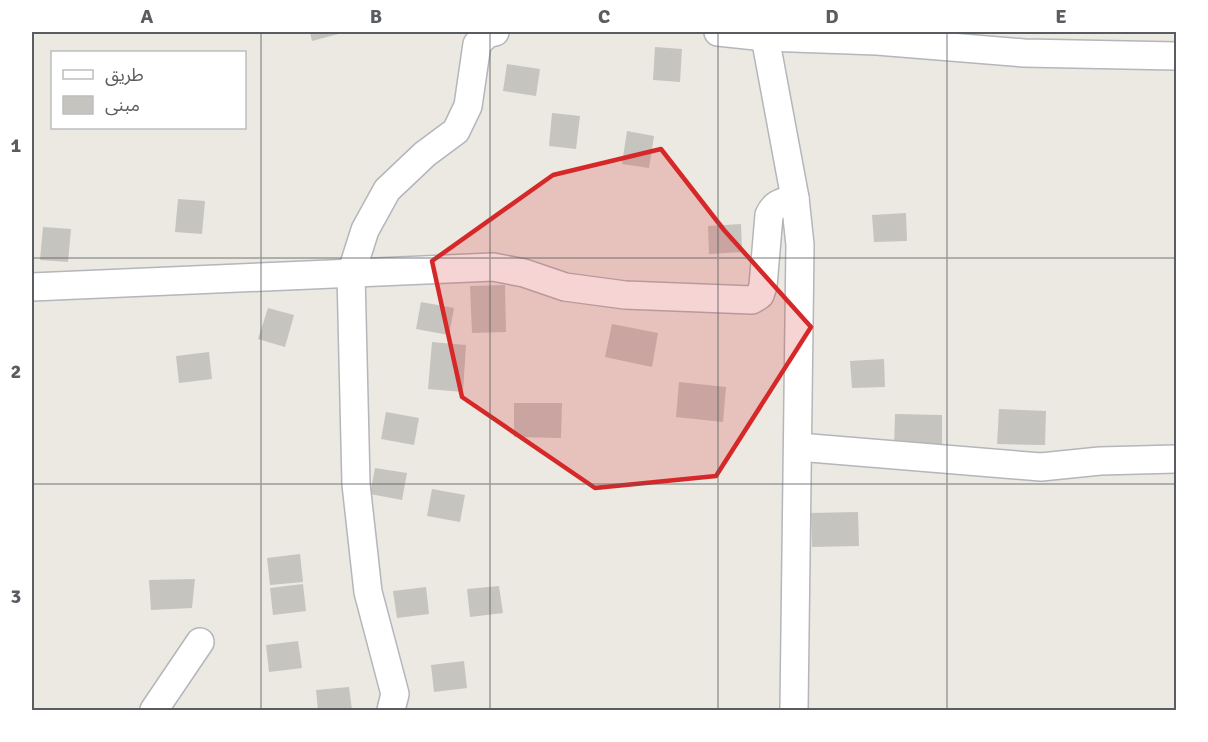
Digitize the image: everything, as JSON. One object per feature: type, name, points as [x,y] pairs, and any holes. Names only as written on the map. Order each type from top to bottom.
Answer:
[{"type":"street","points":[[391,711],[395,694],[368,592],[356,484],[351,274],[365,230],[387,190],[425,154],[456,131],[468,106],[477,44],[487,34],[495,32]]},
{"type":"street","points":[[718,32],[765,37],[877,41],[1024,53],[1176,56]]},
{"type":"street","points":[[765,37],[795,198],[800,245],[794,709]]},
{"type":"street","points":[[32,287],[493,267],[524,273],[565,287],[625,295],[752,300],[760,295],[763,286],[769,215],[776,204],[795,198]]},
{"type":"street","points":[[798,447],[1041,467],[1100,461],[1176,459]]},
{"type":"street","points":[[154,711],[200,642]]},
{"type":"highlighted area","points":[[661,149],[724,230],[811,327],[716,476],[595,488],[462,397],[432,261],[553,175]]},
{"type":"building","points":[[310,32],[346,32],[312,41]]},
{"type":"building","points":[[655,47],[682,49],[680,82],[653,80]]},
{"type":"building","points":[[507,64],[540,69],[536,96],[503,91]]},
{"type":"building","points":[[552,113],[580,116],[576,149],[549,146]]},
{"type":"building","points":[[627,131],[654,136],[649,168],[622,164]]},
{"type":"building","points":[[178,199],[205,201],[202,234],[175,232]]},
{"type":"building","points":[[906,213],[907,241],[874,242],[872,215]]},
{"type":"building","points":[[741,224],[742,252],[709,254],[708,226]]},
{"type":"building","points":[[43,227],[71,229],[68,262],[40,260]]},
{"type":"building","points":[[505,285],[506,332],[472,333],[470,286]]},
{"type":"building","points":[[421,302],[454,308],[449,335],[416,329]]},
{"type":"building","points":[[268,308],[294,315],[285,347],[258,339]]},
{"type":"building","points":[[612,324],[658,333],[652,367],[605,357]]},
{"type":"building","points":[[432,342],[466,345],[463,392],[428,389]]},
{"type":"building","points":[[209,352],[212,379],[179,383],[176,356]]},
{"type":"building","points":[[884,359],[885,387],[852,388],[850,361]]},
{"type":"building","points":[[679,382],[726,387],[723,422],[676,417]]},
{"type":"building","points":[[514,403],[562,403],[561,438],[514,437]]},
{"type":"building","points":[[999,409],[1046,411],[1045,445],[997,444]]},
{"type":"building","points":[[386,412],[419,418],[414,445],[381,439]]},
{"type":"building","points":[[895,414],[942,415],[942,449],[894,448]]},
{"type":"building","points":[[375,468],[407,473],[402,500],[370,494]]},
{"type":"building","points":[[432,489],[465,495],[460,522],[427,516]]},
{"type":"building","points":[[858,512],[859,546],[812,547],[811,513]]},
{"type":"building","points":[[300,554],[303,582],[270,585],[267,558]]},
{"type":"building","points":[[195,579],[192,608],[151,610],[149,580]]},
{"type":"building","points":[[303,584],[306,611],[273,615],[270,588]]},
{"type":"building","points":[[499,586],[503,613],[470,617],[467,589]]},
{"type":"building","points":[[426,587],[429,614],[397,618],[393,591]]},
{"type":"building","points":[[298,641],[302,668],[269,672],[266,645]]},
{"type":"building","points":[[464,661],[467,688],[434,692],[431,665]]},
{"type":"building","points":[[349,687],[352,710],[318,710],[316,690]]}]
